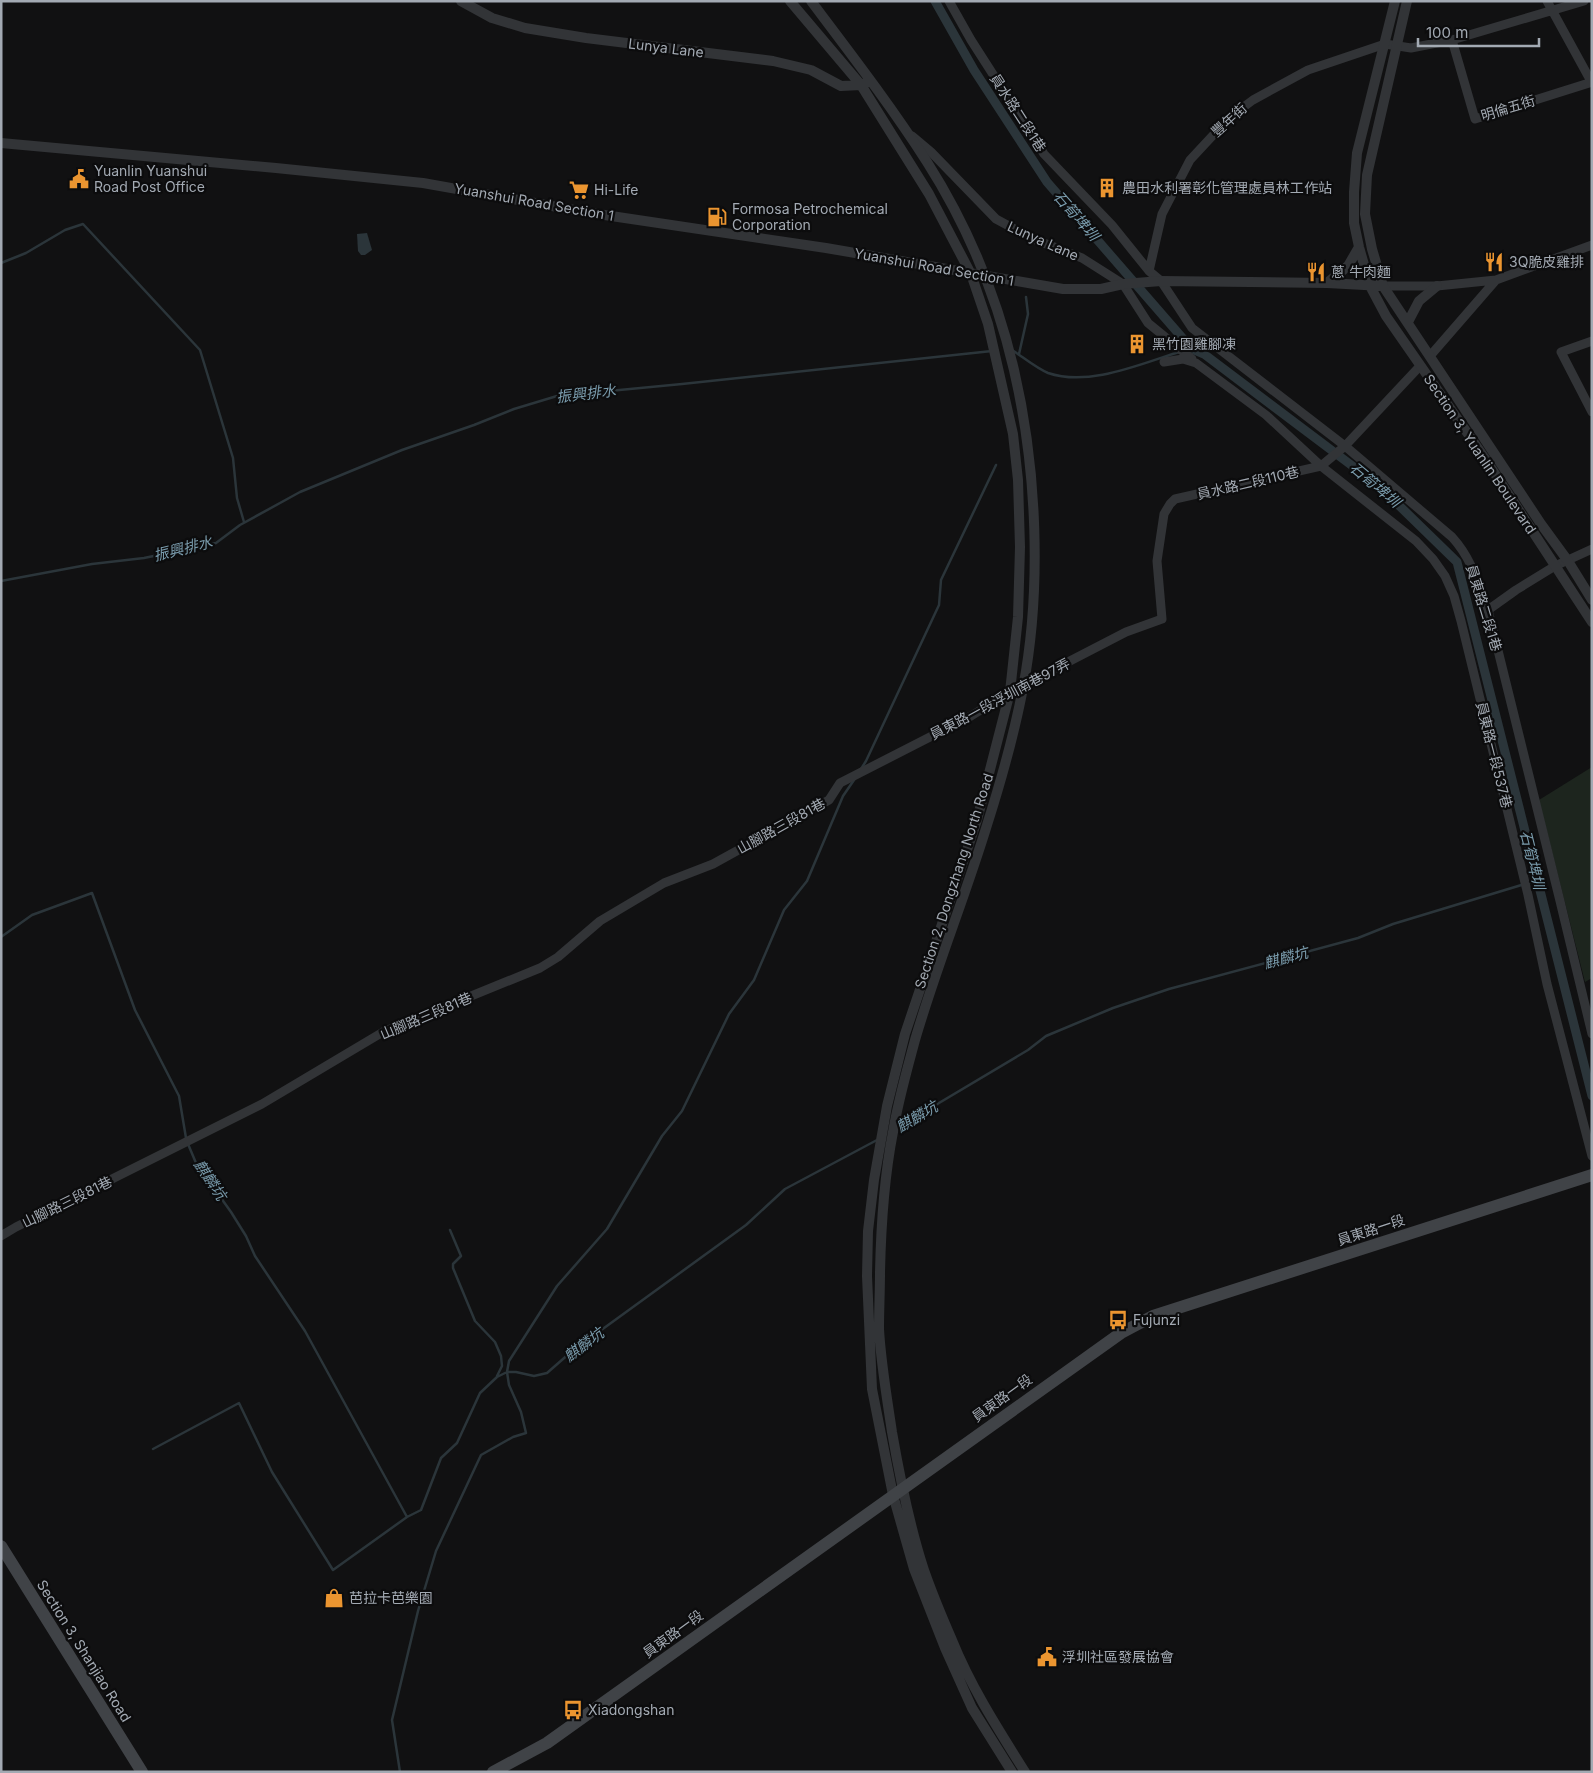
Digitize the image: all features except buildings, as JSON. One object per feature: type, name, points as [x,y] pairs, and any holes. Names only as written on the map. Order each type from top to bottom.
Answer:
[{"type":"main road","name":"員東路一段","points":[[493,1772],[546,1743],[1120,1332],[1153,1316],[1592,1175]]},
{"type":"main road","name":"Section 3, Shanjiao Road","points":[[1,1546],[142,1772]]},
{"type":"street","name":"Lunya Lane","points":[[461,1],[492,18],[525,28],[586,38],[773,61],[811,70],[841,86],[861,85],[871,80]]},
{"type":"street","points":[[790,1],[861,85],[928,194],[971,274]]},
{"type":"street","points":[[810,1],[871,80],[927,162],[950,202],[985,276]]},
{"type":"street","name":"員水路二段1巷","points":[[949,1],[971,40],[1044,154],[1112,225],[1161,282]]},
{"type":"street","name":"Section 3, Yuanlin Boulevard","points":[[1395,1],[1356,153],[1354,223],[1370,286],[1386,316],[1484,457],[1592,622]]},
{"type":"street","name":"Section 3, Yuanlin Boulevard","points":[[1407,1],[1367,175],[1365,214],[1372,249],[1383,286],[1541,524],[1568,561],[1592,600]]},
{"type":"street","points":[[1547,1],[1592,83]]},
{"type":"street","points":[[1385,44],[1411,48],[1452,40],[1584,1]]},
{"type":"street","name":"明倫五街","points":[[1452,40],[1474,119],[1592,83]]},
{"type":"street","name":"豐年街","points":[[1150,271],[1162,214],[1190,160],[1230,117],[1253,100],[1308,70],[1385,44]]},
{"type":"street","name":"Lunya Lane","points":[[905,129],[931,152],[996,219],[1031,238],[1082,258],[1123,284]]},
{"type":"street","name":"Yuanshui Road Section 1","points":[[1,143],[423,183],[591,213],[826,248],[1063,289],[1101,289],[1123,284],[1161,282],[1327,283],[1383,286]]},
{"type":"street","points":[[1383,286],[1437,286],[1496,280],[1592,245]]},
{"type":"street","points":[[1327,283],[1348,266],[1359,247]]},
{"type":"street","name":"Section 2, Dongzhang North Road","points":[[971,274],[997,361],[1013,434],[1018,480],[1020,547],[1018,617],[1010,692],[977,820],[905,1034],[868,1231],[867,1276],[872,1389],[914,1569],[944,1648],[972,1708],[1012,1772]]},
{"type":"street","name":"Section 2, Dongzhang North Road","points":[[885,1136],[894,1124],[916,1037],[988,824],[1013,734],[1024,685],[1032,618],[1034,547],[1031,476],[1024,423],[1006,341],[985,276]]},
{"type":"street","points":[[1430,356],[1496,280]]},
{"type":"street","name":"員東路二段1巷","points":[[1161,282],[1192,328],[1345,446],[1452,537],[1463,549],[1471,563],[1488,610],[1592,1034]]},
{"type":"street","name":"員東路一段537巷","points":[[1123,284],[1148,323],[1163,337],[1266,415],[1321,466],[1416,541],[1433,559],[1445,576],[1454,596],[1516,844],[1546,984],[1592,1156]]},
{"type":"street","points":[[1408,322],[1419,301],[1437,286]]},
{"type":"street","points":[[1592,341],[1560,352],[1592,412]]},
{"type":"street","points":[[1164,362],[1183,359],[1196,362]]},
{"type":"street","points":[[1321,466],[1345,446],[1420,366]]},
{"type":"street","name":"員水路二段110巷","points":[[1162,619],[1157,561],[1164,514],[1170,504],[1175,500],[1321,466]]},
{"type":"street","points":[[1488,610],[1555,566],[1592,550]]},
{"type":"street","name":"員東路一段浮圳南巷97弄","points":[[840,783],[971,716],[1010,692],[1126,632],[1162,619]]},
{"type":"street","name":"山腳路三段81巷","points":[[1,1236],[262,1104],[383,1032],[540,968],[558,957],[600,921],[664,883],[713,864],[829,800],[840,783]]},
{"type":"street","name":"Section 2, Dongzhang North Road","points":[[897,1492],[923,1567],[953,1644],[982,1703],[1025,1772]]},
{"type":"shaded area","points":[[367,233],[372,250],[365,255],[361,255],[358,251],[357,234]]},
{"type":"shaded area","points":[[1592,767],[1592,978],[1585,982],[1539,800]]},
{"type":"waterway","name":"石筍埤圳","points":[[935,1],[974,70],[1047,182],[1192,349],[1204,354],[1379,486],[1457,562],[1592,1096]]},
{"type":"waterway","points":[[1,263],[26,253],[65,230],[83,224],[200,350],[233,458],[237,498],[244,522]]},
{"type":"waterway","points":[[1019,354],[1028,314],[1026,297]]},
{"type":"waterway","name":"振興排水","points":[[1012,350],[1048,373],[1064,377],[1097,376],[1131,368],[1179,352]]},
{"type":"waterway","name":"振興排水","points":[[1,581],[92,564],[144,558],[216,543],[240,525],[300,492],[402,450],[514,409],[557,396],[992,351]]},
{"type":"waterway","points":[[861,769],[939,605],[941,580],[996,465]]},
{"type":"waterway","points":[[400,1772],[392,1720],[418,1611],[436,1551],[481,1455],[513,1437],[526,1433],[521,1412],[509,1385],[507,1372],[509,1361],[557,1286],[607,1229],[662,1136],[682,1111],[729,1014],[754,980],[784,910],[807,881],[843,796],[854,780]]},
{"type":"waterway","name":"麒麟坑","points":[[897,1128],[1028,1050],[1046,1036],[1113,1008],[1169,989],[1358,938],[1393,924],[1538,880]]},
{"type":"waterway","name":"麒麟坑","points":[[1,937],[32,915],[92,893],[135,1010],[179,1096],[186,1138]]},
{"type":"waterway","name":"麒麟坑","points":[[188,1144],[196,1163],[231,1212],[246,1236],[255,1256],[305,1331],[407,1517],[421,1510],[441,1458],[457,1443],[480,1393],[497,1377],[507,1372],[534,1376],[547,1373],[571,1352],[746,1225],[785,1189],[877,1140]]},
{"type":"waterway","points":[[450,1230],[461,1256],[453,1264],[453,1268],[475,1321],[495,1342],[501,1356],[502,1366],[497,1376]]},
{"type":"waterway","points":[[153,1449],[239,1403],[272,1472],[333,1570],[407,1517]]},
{"type":"place","name":"Yuanlin Yuanshui Road Post Office","points":[[79,179]]},
{"type":"place","name":"農田水利署彰化管理處員林工作站","points":[[1107,188]]},
{"type":"place","name":"Hi-Life","points":[[579,190]]},
{"type":"place","name":"Formosa Petrochemical Corporation","points":[[717,217]]},
{"type":"place","name":"3Q脆皮雞排","points":[[1494,262]]},
{"type":"place","name":"蔥 牛肉麵","points":[[1316,272]]},
{"type":"place","name":"黑竹園雞腳凍","points":[[1137,344]]},
{"type":"place","name":"Fujunzi","points":[[1118,1320]]},
{"type":"place","name":"芭拉卡芭樂園","points":[[334,1598]]},
{"type":"place","name":"浮圳社區發展協會","points":[[1047,1657]]},
{"type":"place","name":"Xiadongshan","points":[[573,1710]]}]
